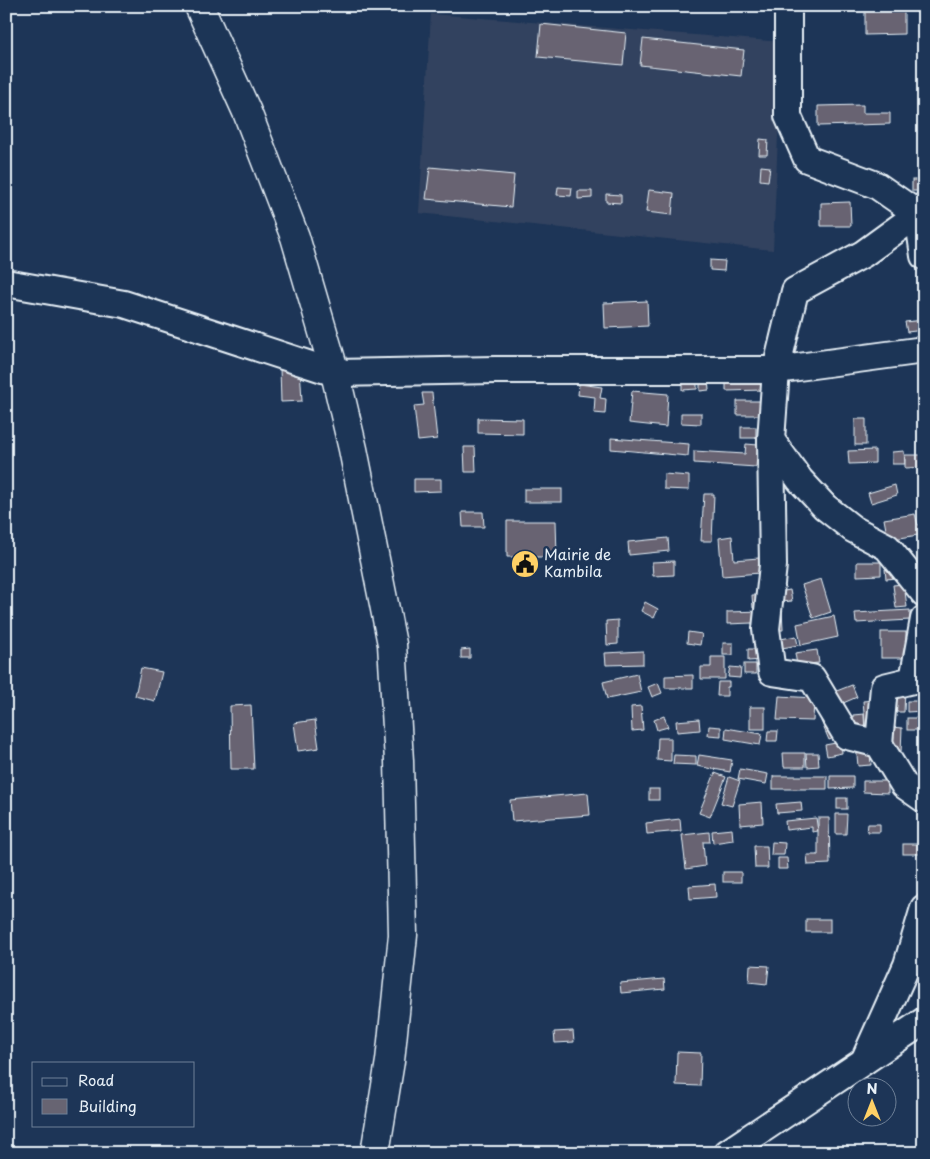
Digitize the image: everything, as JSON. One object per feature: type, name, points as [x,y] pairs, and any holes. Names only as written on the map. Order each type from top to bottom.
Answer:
[{"type":"highway","points":[[198,6],[247,112],[295,237],[335,373],[353,449],[392,644],[400,761],[403,935],[390,1061],[375,1153]]},
{"type":"street","points":[[788,6],[788,116],[807,159],[876,185],[921,210]]},
{"type":"street","points":[[921,210],[924,256]]},
{"type":"street","points":[[879,744],[847,736],[812,678],[772,672],[766,629],[773,565],[771,440],[776,370],[795,291],[863,254],[921,210]]},
{"type":"street","points":[[6,283],[124,304],[335,373],[495,370],[776,370],[924,350]]},
{"type":"street","points":[[771,440],[800,480],[825,507],[854,529],[887,547],[924,593]]},
{"type":"street","points":[[924,619],[913,680],[884,687],[879,744],[904,785],[924,799]]},
{"type":"street","points":[[864,1061],[906,965],[924,908]]},
{"type":"street","points":[[727,1153],[924,1021]]},
{"type":"shaded area","points":[[431,14],[782,42],[773,250],[419,213]]},
{"type":"building","points":[[904,10],[904,34],[865,35],[865,11]]},
{"type":"building","points":[[541,24],[626,33],[623,65],[538,57]]},
{"type":"building","points":[[643,39],[744,50],[741,76],[640,65]]},
{"type":"building","points":[[863,105],[863,113],[890,113],[890,124],[818,126],[818,106]]},
{"type":"building","points":[[760,139],[768,140],[767,155],[759,155]]},
{"type":"building","points":[[761,166],[770,167],[768,181],[760,180]]},
{"type":"building","points":[[430,167],[514,175],[511,207],[426,199]]},
{"type":"building","points":[[912,180],[924,180],[924,191],[912,191]]},
{"type":"building","points":[[558,187],[572,188],[571,196],[557,195]]},
{"type":"building","points":[[649,190],[674,193],[672,215],[646,212]]},
{"type":"building","points":[[578,191],[592,191],[592,198],[578,199]]},
{"type":"building","points":[[606,194],[621,195],[621,203],[606,202]]},
{"type":"building","points":[[850,202],[851,226],[821,226],[821,203]]},
{"type":"building","points":[[710,260],[725,261],[724,271],[710,270]]},
{"type":"building","points":[[647,301],[648,326],[605,328],[604,303]]},
{"type":"building","points":[[924,320],[924,330],[907,332],[905,322]]},
{"type":"building","points":[[300,367],[302,401],[281,402],[280,368]]},
{"type":"building","points":[[763,379],[763,390],[726,391],[726,380]]},
{"type":"building","points":[[682,380],[697,380],[697,389],[682,390]]},
{"type":"building","points":[[700,380],[708,380],[709,390],[700,391]]},
{"type":"building","points":[[579,384],[602,387],[600,398],[606,399],[605,414],[594,413],[595,397],[578,395]]},
{"type":"building","points":[[632,391],[668,394],[666,427],[629,423]]},
{"type":"building","points":[[422,393],[432,393],[437,439],[418,441],[414,406],[424,405]]},
{"type":"building","points":[[737,401],[761,401],[762,415],[737,415]]},
{"type":"building","points":[[681,413],[701,413],[701,424],[681,423]]},
{"type":"building","points":[[478,418],[523,419],[523,434],[478,433]]},
{"type":"building","points":[[855,419],[866,419],[866,445],[855,445]]},
{"type":"building","points":[[741,427],[756,427],[756,438],[741,438]]},
{"type":"building","points":[[611,438],[689,444],[688,456],[611,449]]},
{"type":"building","points":[[746,444],[758,445],[756,467],[694,463],[694,451],[745,454]]},
{"type":"building","points":[[464,447],[475,447],[476,472],[465,472]]},
{"type":"building","points":[[875,450],[875,463],[849,464],[848,451]]},
{"type":"building","points":[[904,451],[905,464],[892,464],[892,452]]},
{"type":"building","points":[[905,455],[924,455],[924,467],[905,468]]},
{"type":"building","points":[[664,474],[689,476],[689,490],[664,489]]},
{"type":"building","points":[[414,479],[441,479],[441,491],[414,492]]},
{"type":"building","points":[[895,485],[897,495],[871,503],[868,493]]},
{"type":"building","points":[[524,489],[562,489],[562,502],[524,502]]},
{"type":"building","points":[[704,494],[714,494],[712,541],[701,541]]},
{"type":"building","points":[[462,512],[483,512],[484,527],[463,527]]},
{"type":"building","points":[[915,514],[918,525],[924,524],[924,534],[888,540],[884,519]]},
{"type":"building","points":[[507,521],[556,521],[557,557],[507,557]]},
{"type":"building","points":[[732,536],[734,560],[759,558],[760,573],[722,576],[719,538]]},
{"type":"building","points":[[668,538],[669,551],[629,555],[628,542]]},
{"type":"building","points":[[674,561],[674,575],[653,576],[652,562]]},
{"type":"building","points":[[857,562],[881,562],[881,575],[857,576]]},
{"type":"building","points":[[895,568],[896,578],[886,579],[885,569]]},
{"type":"building","points":[[821,579],[831,612],[813,618],[802,585]]},
{"type":"building","points":[[904,584],[907,607],[896,608],[893,585]]},
{"type":"building","points":[[790,590],[792,601],[780,602],[778,592]]},
{"type":"building","points":[[752,595],[764,595],[765,607],[753,608]]},
{"type":"building","points":[[645,602],[658,609],[654,618],[641,611]]},
{"type":"building","points":[[771,607],[782,607],[783,630],[772,630]]},
{"type":"building","points":[[910,610],[910,620],[856,623],[855,613]]},
{"type":"building","points":[[764,611],[765,628],[753,628],[752,623],[727,624],[727,612]]},
{"type":"building","points":[[834,616],[838,637],[801,645],[797,624]]},
{"type":"building","points":[[618,620],[618,644],[607,645],[606,621]]},
{"type":"building","points":[[688,632],[702,634],[700,645],[687,643]]},
{"type":"building","points":[[881,632],[906,632],[906,658],[881,658]]},
{"type":"building","points":[[796,636],[798,645],[777,649],[776,640]]},
{"type":"building","points":[[723,643],[733,643],[733,655],[723,655]]},
{"type":"building","points":[[470,649],[470,658],[461,658],[461,650]]},
{"type":"building","points":[[748,649],[763,649],[763,660],[748,661]]},
{"type":"building","points":[[817,650],[819,663],[797,665],[795,653]]},
{"type":"building","points":[[643,651],[643,664],[606,665],[605,653]]},
{"type":"building","points":[[711,657],[725,657],[725,679],[701,679],[701,667],[711,667]]},
{"type":"building","points":[[744,664],[756,664],[756,674],[744,674]]},
{"type":"building","points":[[730,667],[741,668],[740,678],[728,677]]},
{"type":"building","points":[[141,668],[162,672],[155,701],[135,696]]},
{"type":"building","points":[[637,674],[641,692],[607,699],[603,682]]},
{"type":"building","points":[[693,675],[693,688],[665,688],[665,676]]},
{"type":"building","points":[[718,682],[729,682],[727,696],[717,696]]},
{"type":"building","points":[[658,683],[662,693],[652,697],[648,687]]},
{"type":"building","points":[[852,685],[857,697],[834,707],[829,694]]},
{"type":"building","points":[[893,688],[905,689],[904,712],[892,712]]},
{"type":"building","points":[[779,696],[814,698],[813,721],[777,720]]},
{"type":"building","points":[[875,700],[866,733],[863,701]]},
{"type":"building","points":[[907,701],[924,701],[924,711],[907,712]]},
{"type":"building","points":[[251,705],[254,769],[231,769],[230,706]]},
{"type":"building","points":[[641,706],[643,730],[632,731],[631,707]]},
{"type":"building","points":[[750,707],[765,707],[765,729],[750,729]]},
{"type":"building","points":[[864,714],[865,733],[854,733],[853,715]]},
{"type":"building","points":[[664,716],[668,727],[657,730],[654,720]]},
{"type":"building","points":[[828,718],[836,737],[829,740],[821,721]]},
{"type":"building","points":[[907,718],[924,718],[924,730],[907,730]]},
{"type":"building","points":[[699,719],[700,730],[677,732],[676,721]]},
{"type":"building","points":[[315,720],[319,748],[298,751],[294,723]]},
{"type":"building","points":[[709,726],[721,727],[721,736],[708,735]]},
{"type":"building","points":[[891,727],[902,728],[901,752],[890,751]]},
{"type":"building","points":[[726,728],[762,734],[760,745],[725,739]]},
{"type":"building","points":[[768,731],[778,731],[777,741],[767,741]]},
{"type":"building","points":[[658,738],[671,738],[671,761],[657,760]]},
{"type":"building","points":[[841,742],[842,753],[827,756],[825,745]]},
{"type":"building","points":[[869,743],[871,765],[858,766],[856,745]]},
{"type":"building","points":[[783,753],[805,753],[805,767],[784,767]]},
{"type":"building","points":[[806,753],[818,753],[819,766],[807,767]]},
{"type":"building","points":[[674,755],[696,756],[696,765],[673,764]]},
{"type":"building","points":[[699,755],[732,760],[730,772],[697,766]]},
{"type":"building","points":[[740,769],[768,774],[766,784],[738,779]]},
{"type":"building","points":[[715,773],[726,777],[710,817],[699,813]]},
{"type":"building","points":[[773,776],[827,776],[827,789],[773,789]]},
{"type":"building","points":[[830,776],[853,776],[853,788],[830,789]]},
{"type":"building","points":[[729,777],[740,781],[732,806],[721,803]]},
{"type":"building","points":[[863,781],[888,781],[888,793],[863,792]]},
{"type":"building","points":[[649,789],[659,789],[659,800],[649,800]]},
{"type":"building","points":[[588,793],[590,815],[512,821],[510,800]]},
{"type":"building","points":[[837,798],[847,798],[847,809],[837,809]]},
{"type":"building","points":[[762,802],[763,823],[740,825],[739,804]]},
{"type":"building","points":[[801,802],[802,811],[777,813],[776,804]]},
{"type":"building","points":[[836,814],[847,814],[846,834],[836,834]]},
{"type":"building","points":[[816,818],[818,831],[812,832],[812,827],[786,830],[785,821]]},
{"type":"building","points":[[818,818],[829,818],[830,864],[808,865],[807,855],[818,855]]},
{"type":"building","points":[[680,819],[681,831],[647,834],[646,823]]},
{"type":"building","points":[[868,824],[880,824],[880,832],[867,832]]},
{"type":"building","points":[[732,829],[733,840],[713,843],[712,831]]},
{"type":"building","points":[[709,832],[710,842],[703,842],[705,866],[686,869],[682,835]]},
{"type":"building","points":[[772,842],[785,843],[784,855],[771,855]]},
{"type":"building","points":[[903,844],[924,844],[924,854],[903,854]]},
{"type":"building","points":[[754,846],[767,846],[768,868],[755,868]]},
{"type":"building","points":[[778,858],[787,858],[788,869],[778,869]]},
{"type":"building","points":[[723,872],[741,872],[741,882],[723,882]]},
{"type":"building","points":[[715,884],[716,897],[690,899],[689,886]]},
{"type":"building","points":[[806,919],[830,919],[830,932],[806,932]]},
{"type":"building","points":[[750,965],[769,966],[767,984],[749,982]]},
{"type":"building","points":[[664,979],[665,989],[621,993],[620,983]]},
{"type":"building","points":[[573,1031],[574,1042],[555,1043],[554,1032]]},
{"type":"building","points":[[677,1052],[701,1053],[700,1086],[676,1085]]},
{"type":"place","name":"Mairie de Kambila","points":[[525,564]]}]
